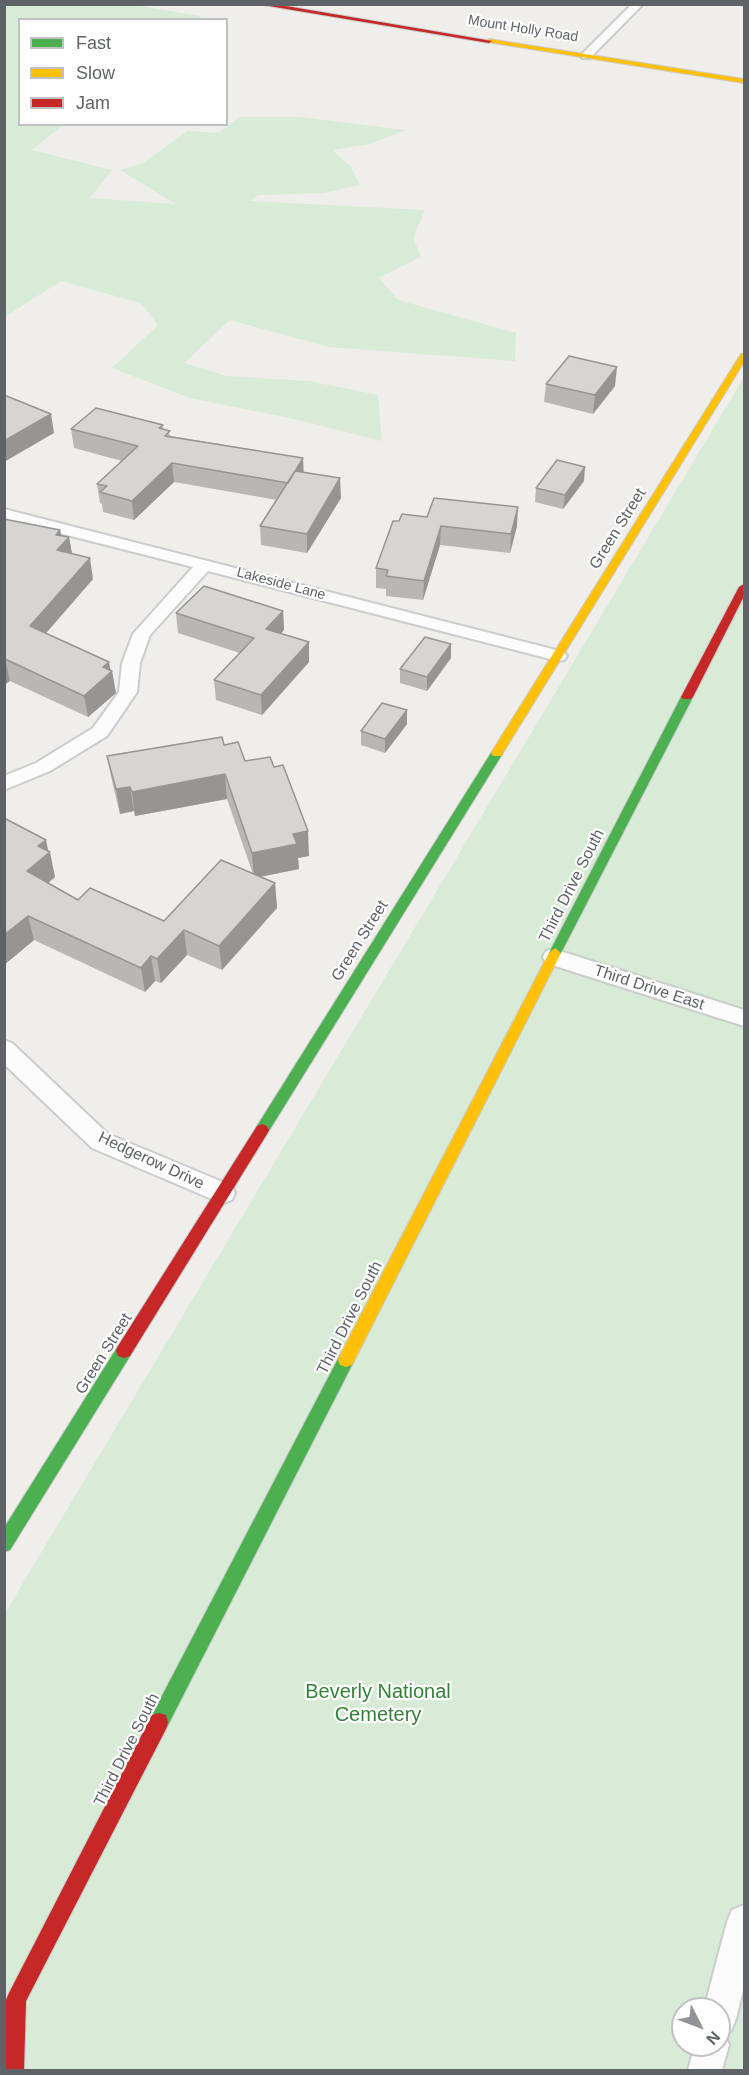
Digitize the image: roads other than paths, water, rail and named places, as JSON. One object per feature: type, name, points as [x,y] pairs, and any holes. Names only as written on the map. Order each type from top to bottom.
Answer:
[{"type":"street","name":"Mount Holly Road","points":[[260,4],[744,81]]},
{"type":"street","points":[[586,56],[638,4]]},
{"type":"street","name":"Green Street","points":[[4,1544],[744,356]]},
{"type":"street","name":"Lakeside Lane","points":[[4,514],[558,656]]},
{"type":"street","points":[[4,784],[43,767],[100,732],[128,692],[131,663],[142,634],[205,564]]},
{"type":"street","name":"Third Drive South","points":[[14,2070],[15,2000],[744,587]]},
{"type":"street","name":"Third Drive East","points":[[554,957],[744,1018]]},
{"type":"street","name":"Hedgerow Drive","points":[[4,1049],[100,1141],[223,1193]]},
{"type":"street","points":[[725,1997],[744,1922]]},
{"type":"park label","name":"Beverly National Cemetery","points":[[378,1704]]}]
